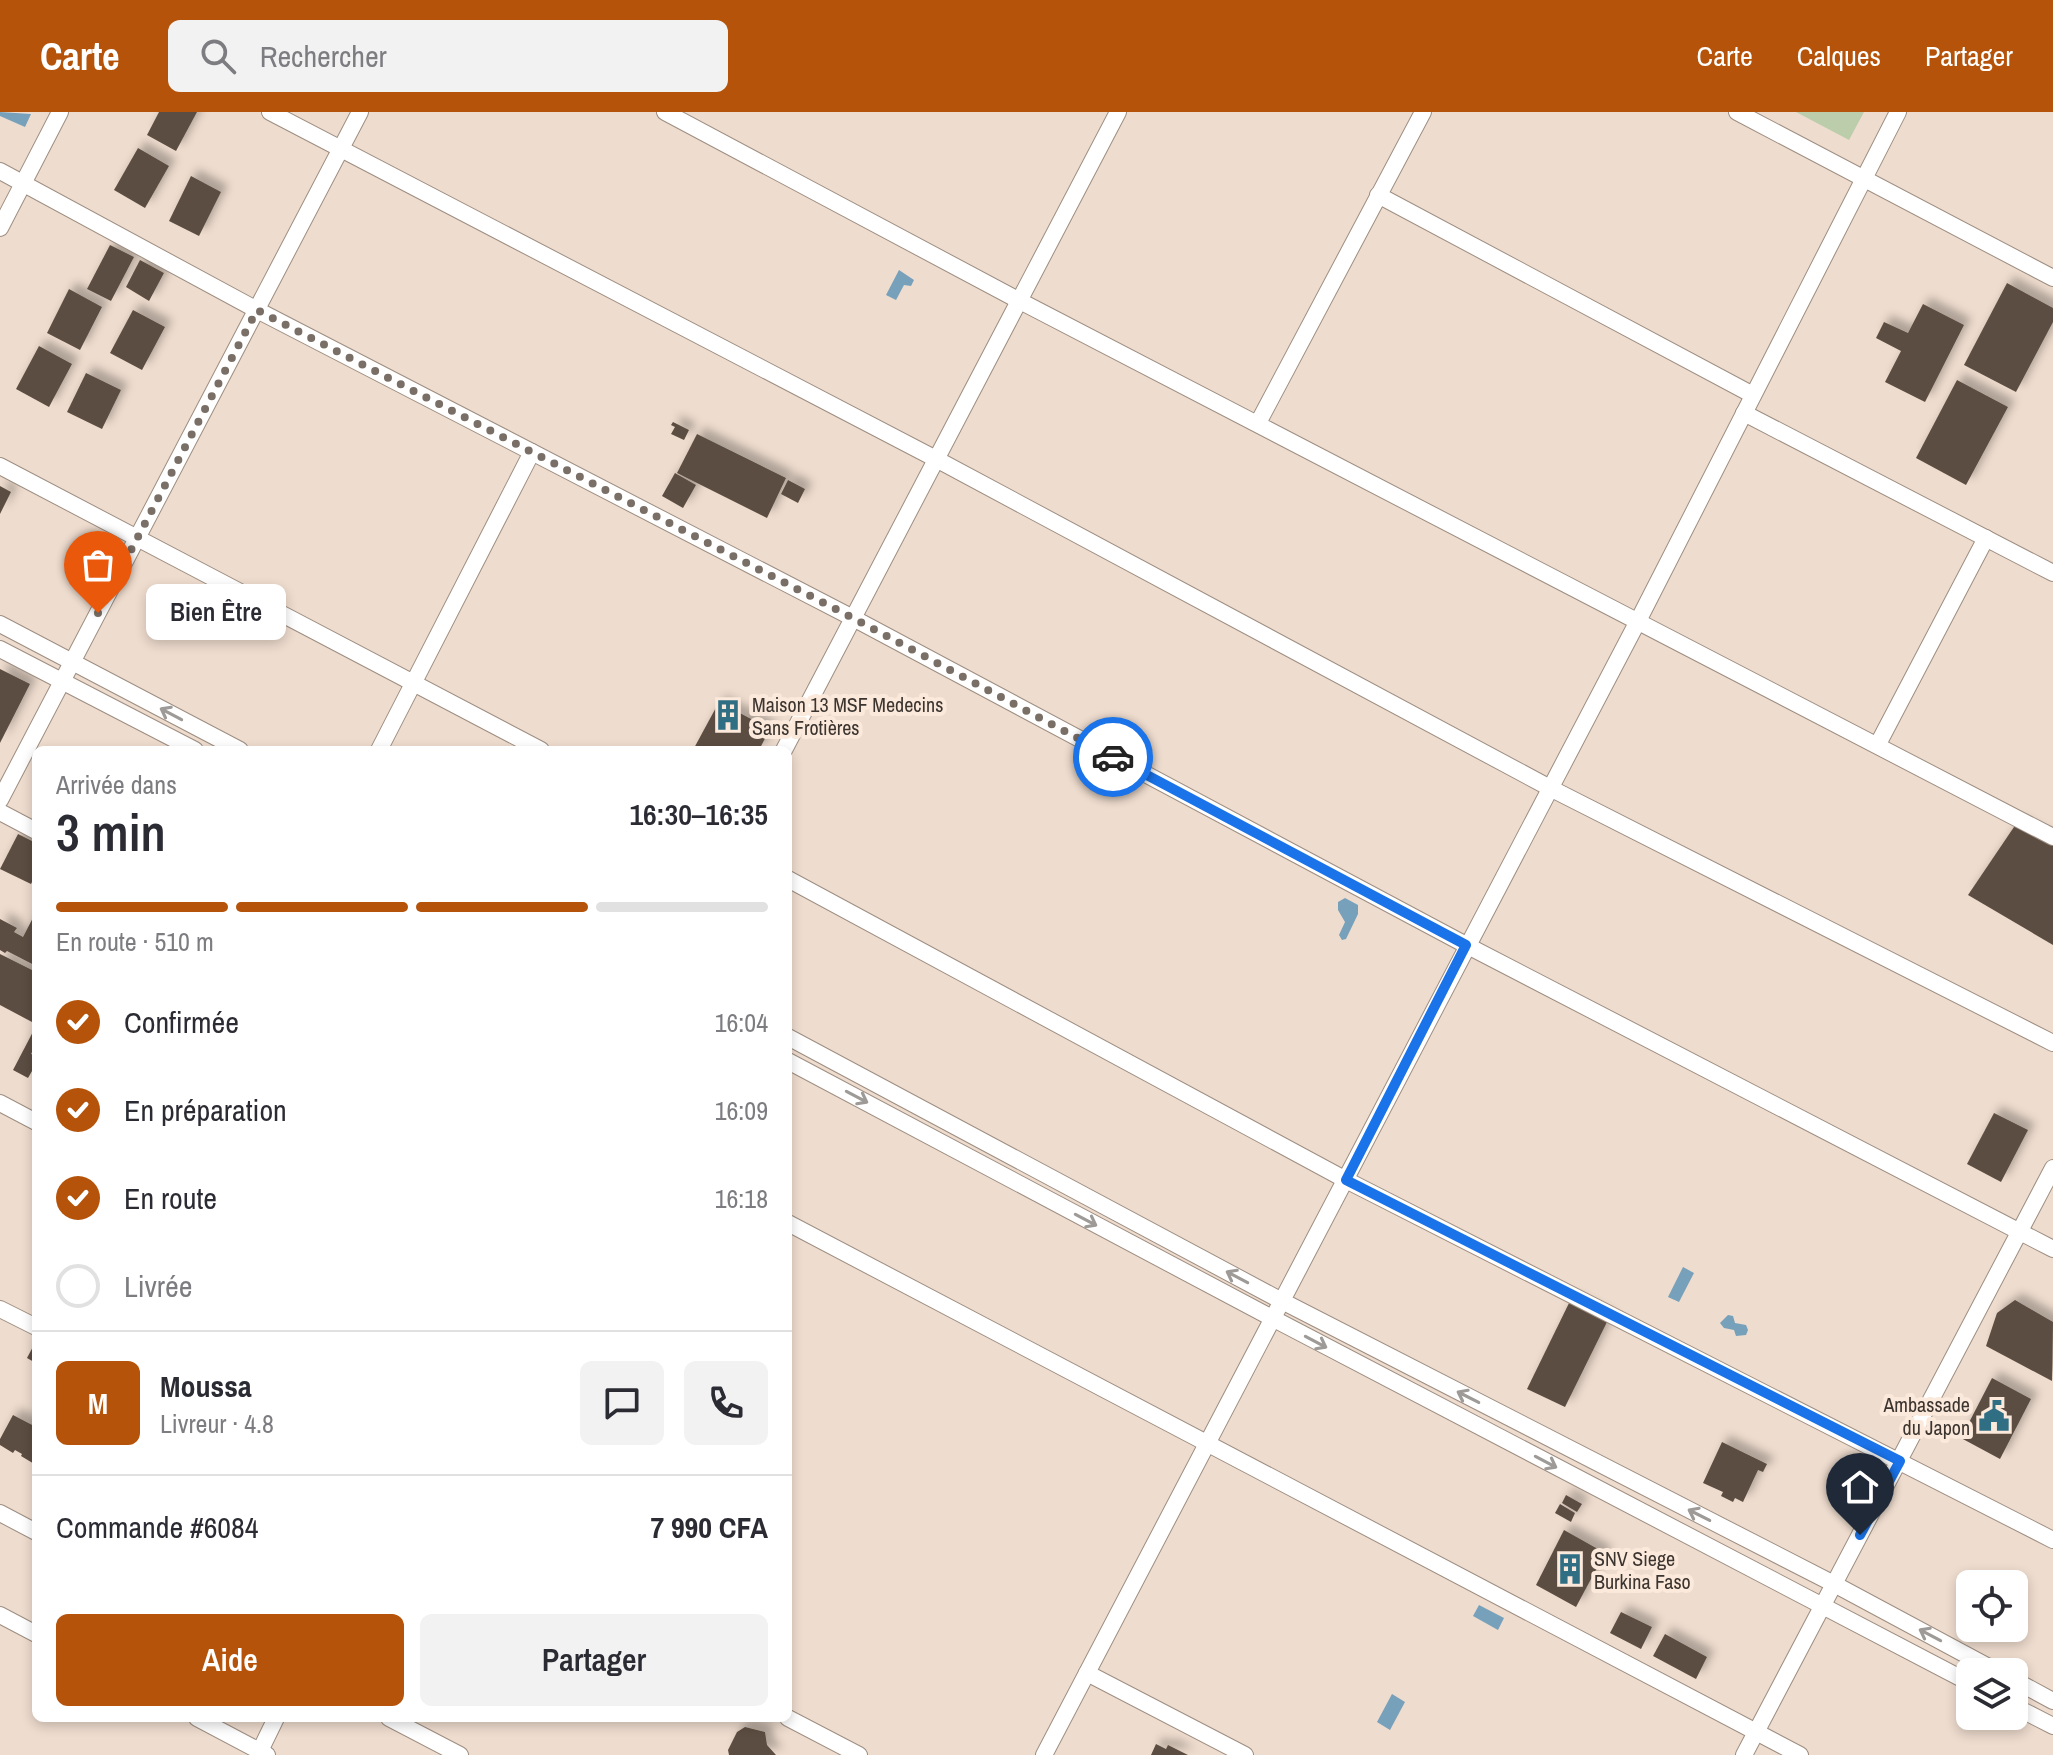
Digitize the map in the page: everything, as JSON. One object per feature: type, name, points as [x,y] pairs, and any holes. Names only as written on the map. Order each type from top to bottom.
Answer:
[{"type":"street","points":[[0,228],[60,112]]},
{"type":"street","points":[[270,112],[936,459],[1550,788],[2053,1043]]},
{"type":"street","points":[[0,800],[360,112]]},
{"type":"street","points":[[786,746],[1118,112]]},
{"type":"street","points":[[1258,423],[1423,112]]},
{"type":"street","points":[[1737,112],[2053,278]]},
{"type":"street","points":[[1044,1755],[1638,621],[1898,112]]},
{"type":"street","points":[[669,113],[1018,300],[2053,837]]},
{"type":"street","points":[[0,171],[257,310],[853,618],[1466,945],[2053,1249]]},
{"type":"street","points":[[1378,195],[1753,395]]},
{"type":"street","points":[[1744,413],[2053,573]]},
{"type":"street","points":[[381,746],[532,452]]},
{"type":"street","points":[[0,466],[533,746]]},
{"type":"street","points":[[1878,744],[1986,538]]},
{"type":"street","points":[[0,624],[232,746]]},
{"type":"street","points":[[0,649],[187,746]]},
{"type":"street","points":[[0,812],[32,829]]},
{"type":"street","points":[[792,881],[1346,1180],[2053,1540]]},
{"type":"street","points":[[792,1039],[1280,1300],[1972,1658]]},
{"type":"street","points":[[792,1063],[1956,1676]]},
{"type":"street","points":[[0,1103],[32,1120]]},
{"type":"street","points":[[1744,1755],[2053,1168]]},
{"type":"street","points":[[792,1225],[1800,1755]]},
{"type":"street","points":[[0,1309],[32,1325]]},
{"type":"street","points":[[0,1513],[32,1530]]},
{"type":"street","points":[[0,1615],[32,1632]]},
{"type":"street","points":[[1087,1673],[1245,1755]]},
{"type":"street","points":[[2028,1688],[2053,1701]]},
{"type":"street","points":[[2028,1713],[2053,1726]]},
{"type":"street","points":[[792,1720],[859,1755]]},
{"type":"street","points":[[204,1722],[261,1754],[274,1722]]},
{"type":"street","points":[[397,1722],[460,1755]]},
{"type":"green space","points":[[1796,112],[1864,112],[1849,140]]},
{"type":"water","points":[[0,112],[31,114],[25,127],[0,116]]},
{"type":"water","points":[[899,270],[914,280],[911,286],[904,285],[896,300],[886,295]]},
{"type":"water","points":[[1345,898],[1358,905],[1358,914],[1346,939],[1342,940],[1339,935],[1345,922],[1338,910],[1338,902]]},
{"type":"water","points":[[1683,1267],[1694,1273],[1679,1302],[1668,1297]]},
{"type":"water","points":[[1728,1315],[1733,1316],[1735,1323],[1746,1325],[1746,1335],[1736,1336],[1734,1330],[1724,1328],[1720,1323]]},
{"type":"water","points":[[1479,1605],[1504,1618],[1498,1630],[1473,1616]]},
{"type":"water","points":[[1392,1694],[1405,1702],[1390,1730],[1377,1722]]},
{"type":"building","points":[[159,112],[197,112],[176,151],[147,135]]},
{"type":"building","points":[[138,148],[169,166],[145,208],[114,190]]},
{"type":"building","points":[[191,176],[221,192],[199,236],[169,221]]},
{"type":"building","points":[[110,245],[134,257],[111,301],[87,289]]},
{"type":"building","points":[[140,260],[164,273],[149,301],[126,287]]},
{"type":"building","points":[[2007,283],[2053,308],[2053,322],[2016,392],[1964,365]]},
{"type":"building","points":[[69,289],[102,307],[80,350],[47,333]]},
{"type":"building","points":[[1923,304],[1964,325],[1925,402],[1885,382],[1901,351],[1876,338],[1884,322],[1908,333]]},
{"type":"building","points":[[133,310],[165,327],[142,370],[110,353]]},
{"type":"building","points":[[39,346],[72,364],[49,407],[16,389]]},
{"type":"building","points":[[86,373],[121,390],[102,429],[67,412]]},
{"type":"building","points":[[1957,380],[2008,407],[1966,485],[1916,458]]},
{"type":"building","points":[[673,422],[689,430],[684,440],[671,434],[675,427],[671,425]]},
{"type":"building","points":[[697,434],[786,478],[767,518],[677,473]]},
{"type":"building","points":[[675,473],[696,485],[683,508],[662,496]]},
{"type":"building","points":[[788,480],[805,489],[798,503],[781,494]]},
{"type":"building","points":[[0,486],[11,492],[0,514]]},
{"type":"building","points":[[0,669],[30,684],[0,743]]},
{"type":"building","name":"Maison 13 MSF Medecins Sans Frotières","points":[[719,702],[770,729],[761,746],[695,746]]},
{"type":"building","points":[[2016,824],[2053,844],[2053,945],[1968,895]]},
{"type":"building","points":[[18,834],[32,841],[31,884],[0,869]]},
{"type":"building","points":[[0,919],[17,928],[14,932],[23,937],[32,920],[32,964],[0,950]]},
{"type":"building","points":[[0,954],[32,970],[32,1022],[0,1005]]},
{"type":"building","points":[[32,1034],[32,1071],[28,1078],[13,1070]]},
{"type":"building","points":[[1994,1113],[2028,1130],[2001,1182],[1967,1164]]},
{"type":"building","points":[[2015,1300],[2053,1322],[2052,1381],[1986,1346],[1997,1313]]},
{"type":"building","points":[[1570,1301],[1608,1320],[1565,1407],[1527,1389]]},
{"type":"building","points":[[1992,1378],[2031,1399],[2000,1459],[1961,1438]]},
{"type":"building","points":[[13,1415],[32,1425],[32,1463],[15,1450],[13,1453],[0,1445]]},
{"type":"building","points":[[1722,1442],[1767,1464],[1763,1472],[1758,1470],[1743,1502],[1735,1498],[1733,1502],[1721,1496],[1723,1492],[1703,1483]]},
{"type":"building","points":[[1566,1495],[1582,1504],[1577,1512],[1562,1503]]},
{"type":"building","points":[[1560,1504],[1575,1513],[1571,1522],[1555,1513]]},
{"type":"building","name":"SNV Siege Burkina Faso","points":[[1564,1530],[1605,1553],[1576,1607],[1536,1585]]},
{"type":"building","points":[[1621,1612],[1652,1627],[1641,1649],[1610,1633]]},
{"type":"building","points":[[1665,1634],[1707,1657],[1696,1679],[1653,1656]]},
{"type":"building","points":[[745,1727],[765,1732],[767,1745],[776,1755],[729,1755],[728,1750],[737,1732]]},
{"type":"building","points":[[1156,1744],[1166,1749],[1168,1745],[1188,1755],[1151,1755]]},
{"type":"way so far","points":[[98,613],[257,310],[853,618],[1113,757]]},
{"type":"place","name":"Bien Être","points":[[98,613]]},
{"type":"place","name":"Maison 13 MSF Medecins Sans Frotières","points":[[728,715]]},
{"type":"place","name":"Ambassade du Japon","points":[[1994,1416]]},
{"type":"place","name":"SNV Siege Burkina Faso","points":[[1570,1569]]},
{"type":"route","points":[[1113,757],[1466,945],[1346,1180],[1900,1461],[1860,1535]]}]
